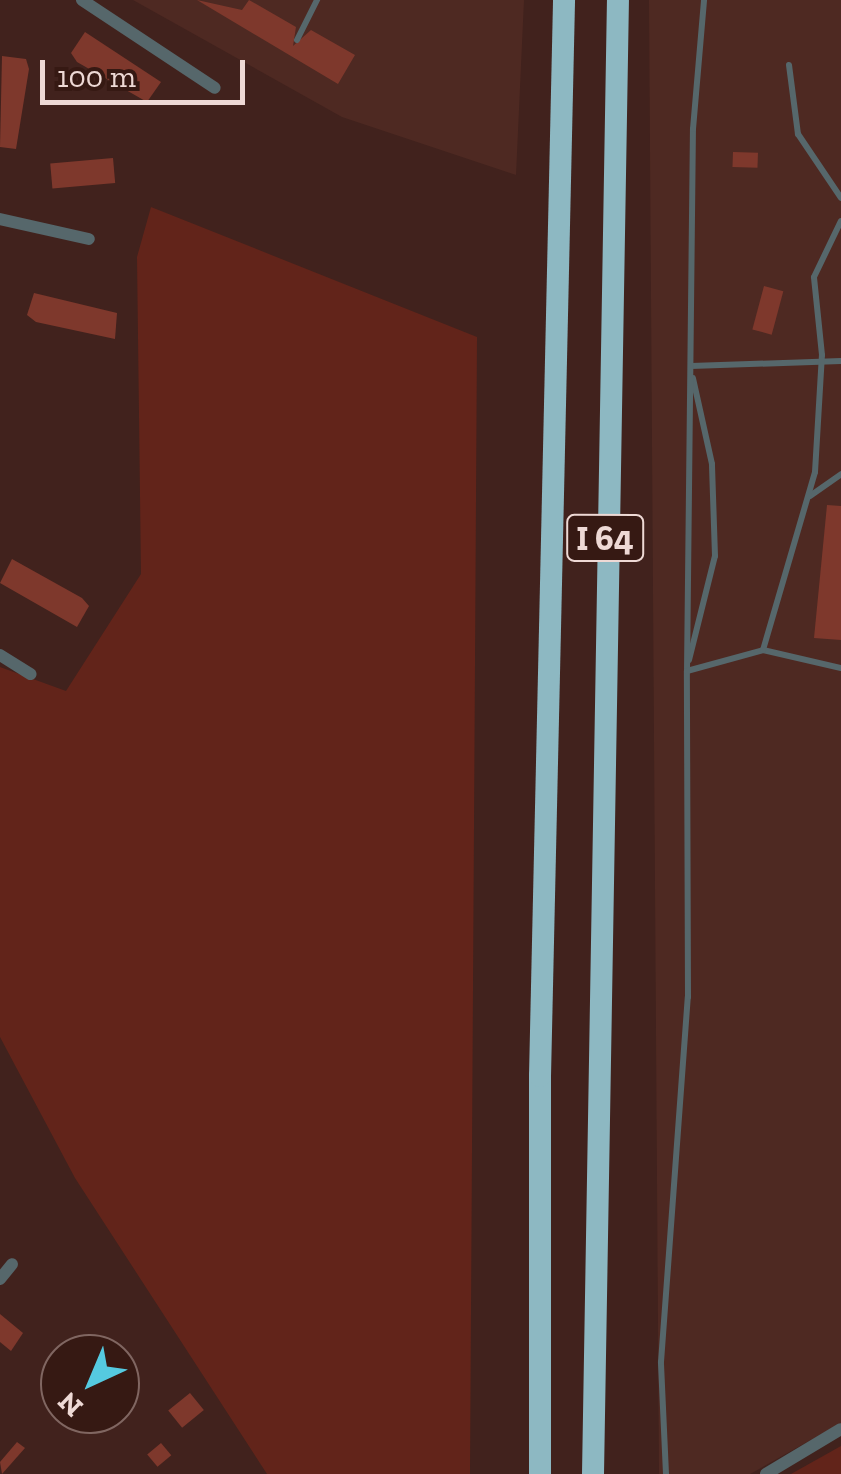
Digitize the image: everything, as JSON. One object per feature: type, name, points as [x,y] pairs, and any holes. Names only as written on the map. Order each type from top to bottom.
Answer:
[{"type":"highway","name":"I 64","points":[[540,1474],[540,1056],[564,0]]},
{"type":"highway","name":"I 64","points":[[593,1474],[593,1076],[618,0]]},
{"type":"street","points":[[82,0],[215,88]]},
{"type":"street","points":[[0,220],[89,239]]},
{"type":"street","points":[[0,655],[30,674]]},
{"type":"street","points":[[0,1279],[12,1264]]},
{"type":"street","points":[[766,1474],[841,1429]]},
{"type":"lane","points":[[296,40],[316,0]]},
{"type":"lane","points":[[666,1474],[660,1362],[688,997],[690,366],[704,0]]},
{"type":"lane","points":[[789,65],[798,134],[841,198]]},
{"type":"lane","points":[[763,650],[810,496],[822,362],[814,277],[841,221]]},
{"type":"lane","points":[[690,366],[841,360]]},
{"type":"lane","points":[[687,671],[715,556],[712,464],[690,366]]},
{"type":"lane","points":[[810,496],[841,474]]},
{"type":"lane","points":[[687,671],[763,650],[841,668]]},
{"type":"shaded area","points":[[133,0],[524,0],[516,175],[342,117]]},
{"type":"shaded area","points":[[649,0],[841,0],[841,1423],[750,1474],[659,1474]]},
{"type":"shaded area","points":[[151,207],[477,337],[470,1474],[267,1474],[75,1178],[0,1037],[0,667],[66,691],[141,574],[137,257]]},
{"type":"shaded area","points":[[841,1446],[841,1474],[791,1474]]},
{"type":"building","points":[[197,0],[242,10],[249,0],[296,27],[293,46],[311,30],[355,55],[338,84]]},
{"type":"building","points":[[85,32],[161,82],[147,102],[77,62],[71,53]]},
{"type":"building","points":[[2,56],[26,59],[29,69],[16,149],[0,147]]},
{"type":"building","points":[[733,152],[758,153],[757,168],[732,167]]},
{"type":"building","points":[[113,158],[115,183],[52,188],[50,163]]},
{"type":"building","points":[[764,286],[783,291],[772,335],[752,329]]},
{"type":"building","points":[[34,293],[117,313],[115,339],[36,322],[27,315]]},
{"type":"building","points":[[827,505],[841,506],[841,640],[814,638]]},
{"type":"building","points":[[12,559],[82,598],[89,606],[77,627],[0,583]]},
{"type":"building","points":[[0,1314],[23,1333],[11,1351],[0,1342]]},
{"type":"building","points":[[190,1393],[204,1410],[182,1428],[168,1411]]},
{"type":"building","points":[[17,1442],[25,1448],[2,1474],[0,1462]]},
{"type":"building","points":[[161,1443],[171,1455],[157,1467],[147,1455]]}]
